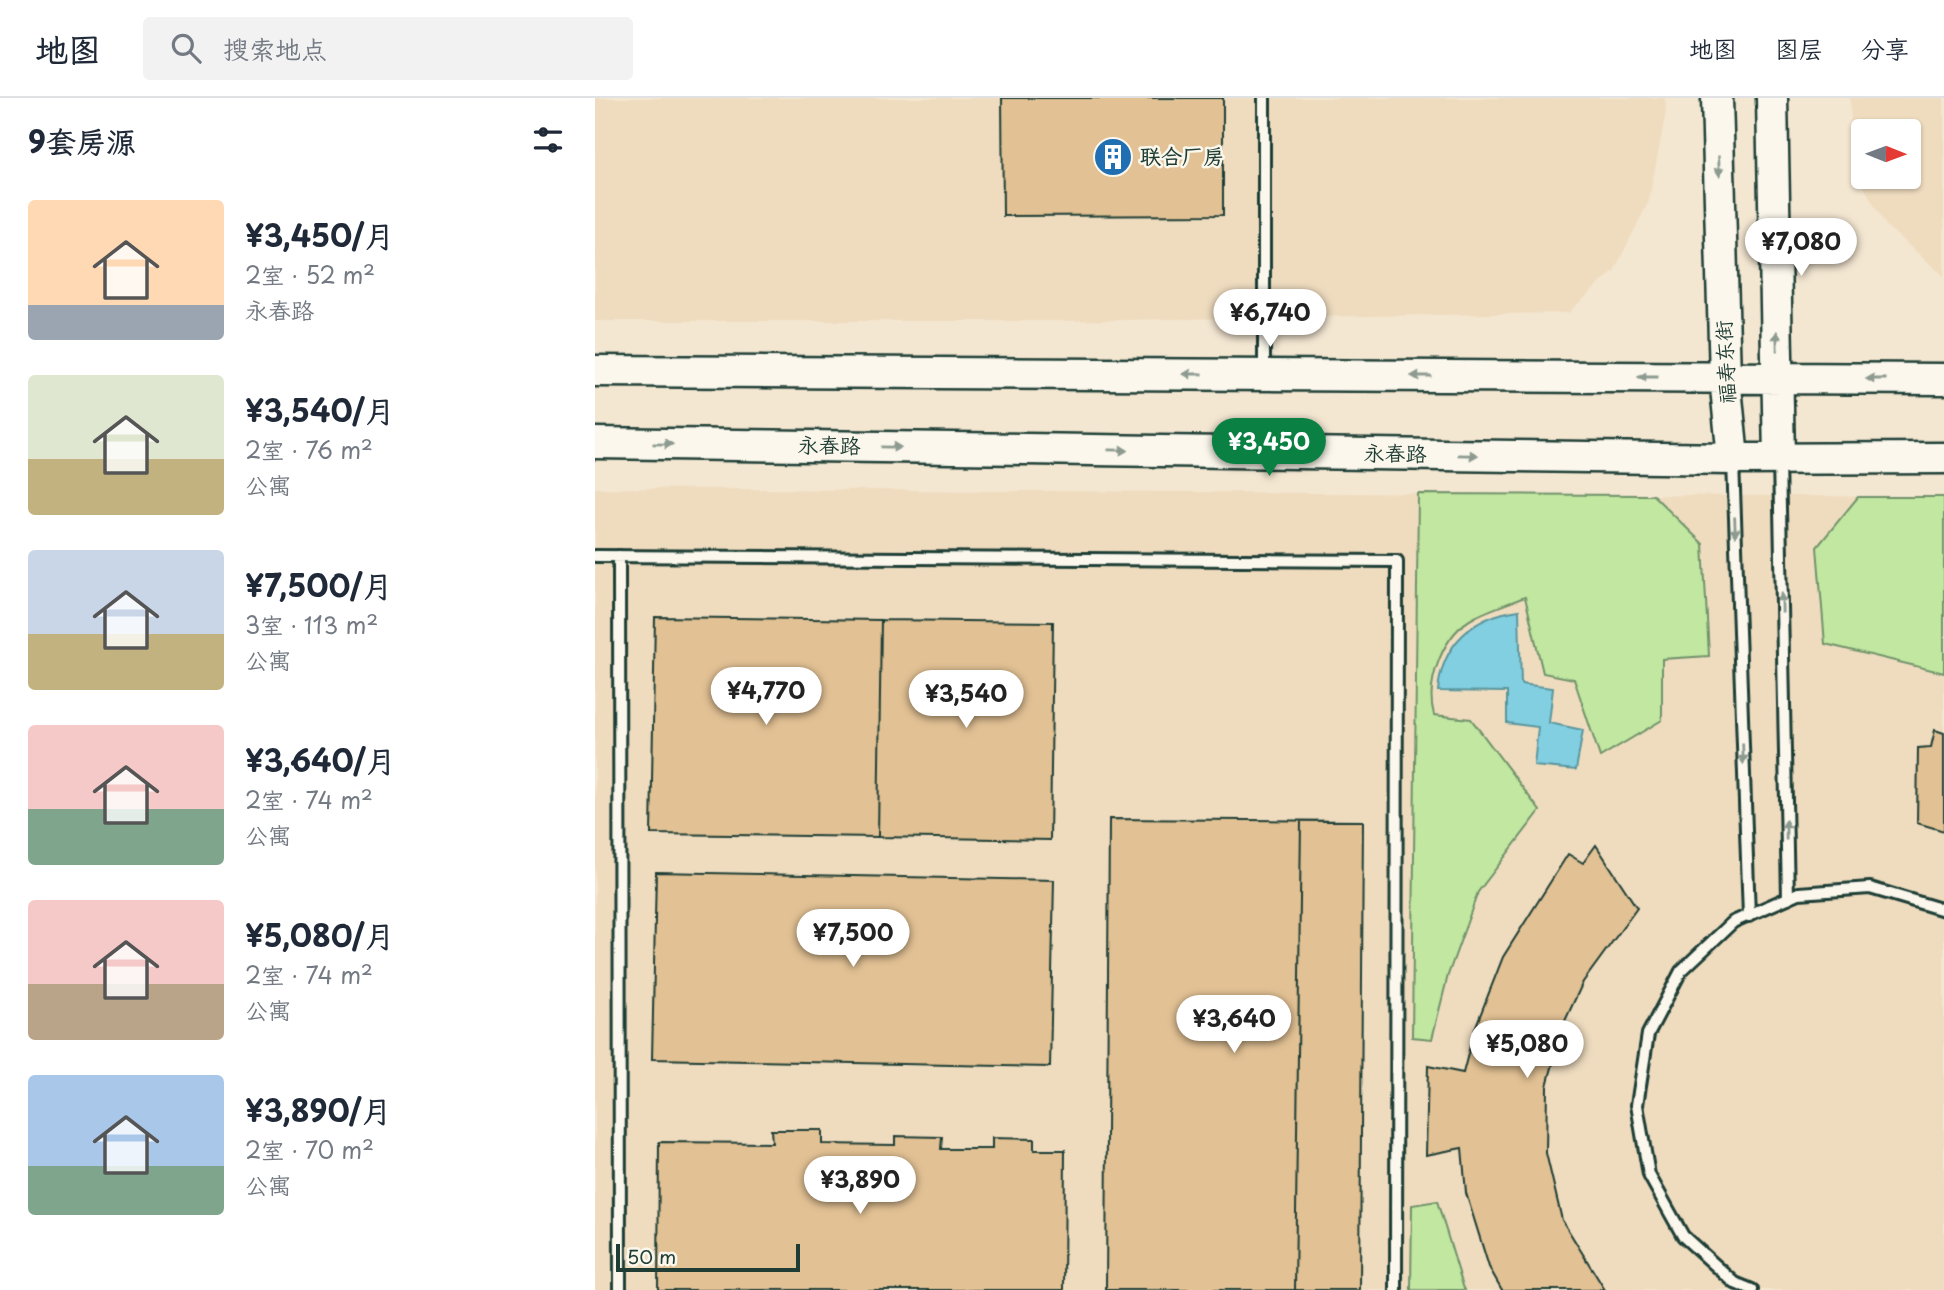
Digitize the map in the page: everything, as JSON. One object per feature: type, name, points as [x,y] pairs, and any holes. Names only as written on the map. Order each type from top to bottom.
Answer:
[{"type":"main road","name":"福寿东街","points":[[1717,98],[1725,377],[1733,459]]},
{"type":"main road","points":[[1772,98],[1779,458]]},
{"type":"main road","points":[[595,371],[1944,379]]},
{"type":"main road","name":"永春路","points":[[595,443],[1733,459],[1944,458]]},
{"type":"lane","points":[[1264,98],[1264,375]]},
{"type":"lane","points":[[1779,458],[1788,898]]},
{"type":"lane","points":[[1733,459],[1749,916]]},
{"type":"lane","points":[[595,556],[1397,562],[1396,1290]]},
{"type":"lane","points":[[619,556],[620,1290]]},
{"type":"lane","points":[[1752,1290],[1735,1283],[1683,1236],[1649,1175],[1637,1105],[1648,1034],[1681,971],[1733,922],[1788,898],[1798,894],[1870,888],[1944,910]]},
{"type":"shaded area","points":[[595,98],[1665,98],[1666,112],[1649,201],[1614,271],[1568,313],[1059,321],[595,321]]},
{"type":"shaded area","points":[[1850,98],[1944,98],[1944,276],[1886,226],[1865,189],[1921,189],[1921,119],[1851,119],[1851,132]]},
{"type":"shaded area","points":[[595,488],[1944,497],[1944,1290],[595,1290]]},
{"type":"green space","points":[[1418,494],[1653,495],[1703,544],[1709,656],[1662,659],[1662,720],[1600,757],[1574,679],[1543,673],[1525,597],[1475,617],[1454,634],[1439,660],[1435,674],[1432,688],[1434,715],[1471,719],[1540,811],[1478,892],[1448,975],[1432,1039],[1412,1037]]},
{"type":"green space","points":[[1858,497],[1944,497],[1944,673],[1825,644],[1817,547]]},
{"type":"green space","points":[[1437,1201],[1465,1290],[1411,1290],[1412,1205]]},
{"type":"water","points":[[1519,610],[1521,684],[1553,688],[1549,723],[1583,730],[1576,770],[1534,766],[1538,727],[1507,723],[1507,692],[1438,691],[1446,659],[1463,635],[1488,618]]},
{"type":"building","name":"联合厂房","points":[[1002,98],[1223,98],[1223,215],[1003,216]]},
{"type":"building","points":[[655,617],[881,620],[878,837],[651,834]]},
{"type":"building","points":[[881,620],[1053,622],[1050,840],[878,837]]},
{"type":"building","points":[[1935,730],[1944,733],[1944,831],[1917,823],[1918,748],[1931,747]]},
{"type":"building","points":[[1109,819],[1363,821],[1360,1290],[1106,1290]]},
{"type":"building","points":[[1301,821],[1363,821],[1360,1290],[1295,1290]]},
{"type":"building","points":[[1596,845],[1637,908],[1583,982],[1564,1023],[1547,1086],[1546,1153],[1562,1220],[1605,1290],[1502,1290],[1489,1267],[1466,1193],[1462,1148],[1426,1155],[1428,1066],[1463,1073],[1474,1031],[1503,957],[1568,854],[1583,863]]},
{"type":"building","points":[[656,872],[1054,880],[1050,1067],[652,1059]]},
{"type":"building","points":[[771,1130],[822,1130],[822,1144],[895,1145],[895,1136],[942,1137],[941,1149],[992,1149],[992,1138],[1034,1139],[1034,1150],[1065,1150],[1064,1290],[658,1290],[659,1142],[772,1143]]},
{"type":"place","name":"联合厂房","points":[[1113,157]]}]
